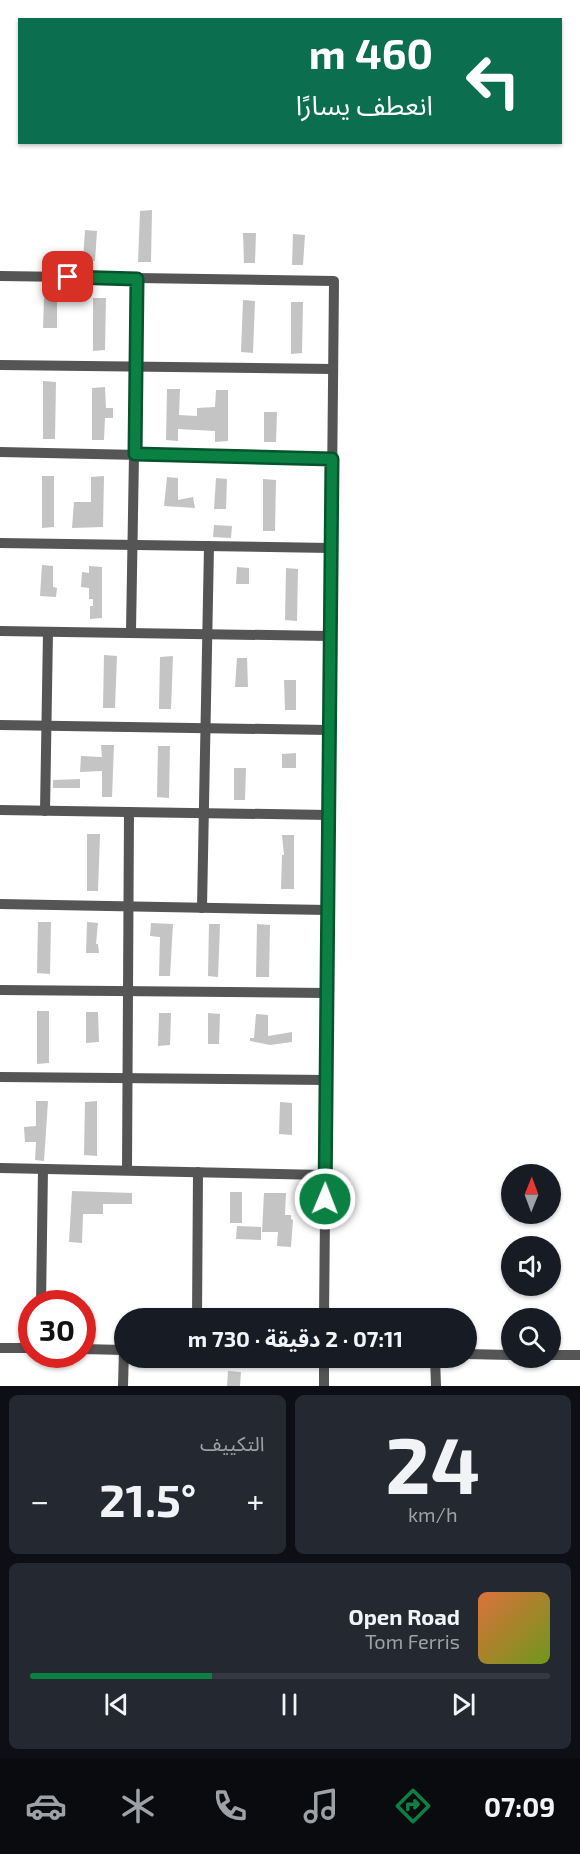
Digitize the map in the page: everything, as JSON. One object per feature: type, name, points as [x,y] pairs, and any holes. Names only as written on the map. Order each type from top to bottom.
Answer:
[{"type":"street","points":[[0,276],[334,281],[324,1308]]},
{"type":"street","points":[[131,632],[137,279]]},
{"type":"street","points":[[0,365],[333,369]]},
{"type":"street","points":[[0,452],[332,459]]},
{"type":"street","points":[[0,543],[331,548]]},
{"type":"street","points":[[202,908],[209,546]]},
{"type":"street","points":[[0,631],[330,636]]},
{"type":"street","points":[[45,811],[48,632]]},
{"type":"street","points":[[0,725],[329,730]]},
{"type":"street","points":[[0,810],[329,815]]},
{"type":"street","points":[[127,1170],[129,812]]},
{"type":"street","points":[[0,904],[328,910]]},
{"type":"street","points":[[0,990],[327,993]]},
{"type":"street","points":[[0,1077],[326,1080]]},
{"type":"street","points":[[0,1168],[326,1175]]},
{"type":"street","points":[[41,1290],[43,1169]]},
{"type":"street","points":[[197,1308],[198,1172]]},
{"type":"street","points":[[0,1348],[18,1348]]},
{"type":"street","points":[[96,1349],[114,1350]]},
{"type":"street","points":[[477,1354],[501,1354]]},
{"type":"street","points":[[561,1355],[580,1355]]},
{"type":"street","points":[[123,1386],[124,1368]]},
{"type":"street","points":[[324,1368],[324,1386]]},
{"type":"street","points":[[435,1368],[436,1386]]},
{"type":"building","points":[[152,210],[151,262],[138,262],[140,211]]},
{"type":"building","points":[[85,230],[97,231],[95,261],[83,260]]},
{"type":"building","points":[[243,233],[256,233],[255,263],[244,263]]},
{"type":"building","points":[[293,234],[305,235],[303,265],[292,265]]},
{"type":"building","points":[[44,298],[57,298],[57,328],[43,328]]},
{"type":"building","points":[[93,298],[106,298],[105,350],[93,351]]},
{"type":"building","points":[[243,300],[255,301],[253,353],[241,352]]},
{"type":"building","points":[[291,302],[303,302],[302,353],[291,354]]},
{"type":"building","points":[[43,381],[56,382],[55,439],[43,439]]},
{"type":"building","points":[[105,387],[106,408],[113,408],[113,418],[105,418],[104,440],[92,440],[92,388]]},
{"type":"building","points":[[167,389],[180,389],[179,415],[197,416],[197,408],[215,407],[216,390],[228,390],[228,441],[215,442],[215,431],[178,429],[178,441],[166,440]]},
{"type":"building","points":[[264,412],[277,412],[276,442],[264,442]]},
{"type":"building","points":[[42,476],[54,476],[54,527],[42,528]]},
{"type":"building","points":[[104,476],[103,527],[72,528],[74,502],[91,502],[91,477]]},
{"type":"building","points":[[167,477],[178,478],[178,500],[193,497],[195,508],[164,506]]},
{"type":"building","points":[[216,478],[227,479],[226,509],[214,509]]},
{"type":"building","points":[[263,479],[276,480],[275,531],[263,531]]},
{"type":"building","points":[[214,525],[232,526],[231,538],[213,537]]},
{"type":"building","points":[[42,565],[53,566],[53,587],[57,588],[56,597],[40,596]]},
{"type":"building","points":[[89,566],[102,567],[102,618],[90,619],[90,606],[93,606],[93,599],[89,599],[89,588],[81,587],[82,572],[89,573]]},
{"type":"building","points":[[237,567],[249,568],[249,584],[236,584]]},
{"type":"building","points":[[286,568],[298,569],[297,621],[285,620]]},
{"type":"building","points":[[104,655],[117,656],[115,708],[103,708]]},
{"type":"building","points":[[173,656],[171,709],[159,709],[160,657]]},
{"type":"building","points":[[237,658],[247,658],[248,687],[235,687]]},
{"type":"building","points":[[284,680],[296,680],[296,710],[285,710]]},
{"type":"building","points":[[101,745],[114,745],[112,797],[102,797],[102,771],[80,772],[81,756],[102,757]]},
{"type":"building","points":[[158,746],[170,746],[169,798],[157,797]]},
{"type":"building","points":[[296,753],[296,768],[282,768],[282,754]]},
{"type":"building","points":[[234,768],[246,768],[245,800],[234,800]]},
{"type":"building","points":[[80,779],[80,788],[53,788],[53,780]]},
{"type":"building","points":[[87,834],[100,834],[98,891],[87,891]]},
{"type":"building","points":[[282,835],[294,835],[294,889],[281,889],[282,855],[284,855]]},
{"type":"building","points":[[38,922],[51,922],[50,974],[37,973]]},
{"type":"building","points":[[87,922],[98,923],[96,944],[98,944],[99,953],[86,953]]},
{"type":"building","points":[[151,923],[173,924],[170,976],[159,976],[160,937],[150,936]]},
{"type":"building","points":[[209,924],[220,924],[218,977],[208,976]]},
{"type":"building","points":[[257,924],[270,925],[269,977],[256,977]]},
{"type":"building","points":[[37,1011],[49,1011],[49,1063],[37,1064]]},
{"type":"building","points":[[86,1012],[98,1012],[99,1042],[86,1043]]},
{"type":"building","points":[[159,1013],[171,1013],[170,1045],[158,1046]]},
{"type":"building","points":[[208,1013],[220,1014],[219,1044],[208,1044]]},
{"type":"building","points":[[256,1014],[268,1015],[268,1036],[292,1032],[292,1042],[270,1045],[250,1041],[250,1038],[254,1038]]},
{"type":"building","points":[[36,1101],[48,1101],[44,1161],[35,1160],[36,1142],[25,1142],[24,1127],[36,1126]]},
{"type":"building","points":[[97,1101],[97,1156],[84,1155],[85,1102]]},
{"type":"building","points":[[280,1102],[292,1103],[292,1135],[279,1134]]},
{"type":"building","points":[[72,1191],[132,1193],[132,1204],[103,1204],[103,1214],[83,1214],[82,1243],[69,1242]]},
{"type":"building","points":[[230,1192],[242,1192],[242,1223],[230,1223]]},
{"type":"building","points":[[264,1193],[286,1193],[285,1215],[291,1215],[293,1220],[291,1247],[277,1246],[278,1232],[262,1232]]},
{"type":"building","points":[[237,1226],[261,1227],[261,1240],[236,1239]]},
{"type":"building","points":[[228,1371],[241,1372],[240,1386],[227,1386]]},
{"type":"route","points":[[68,277],[137,279],[135,454],[332,459],[325,1199]]}]
